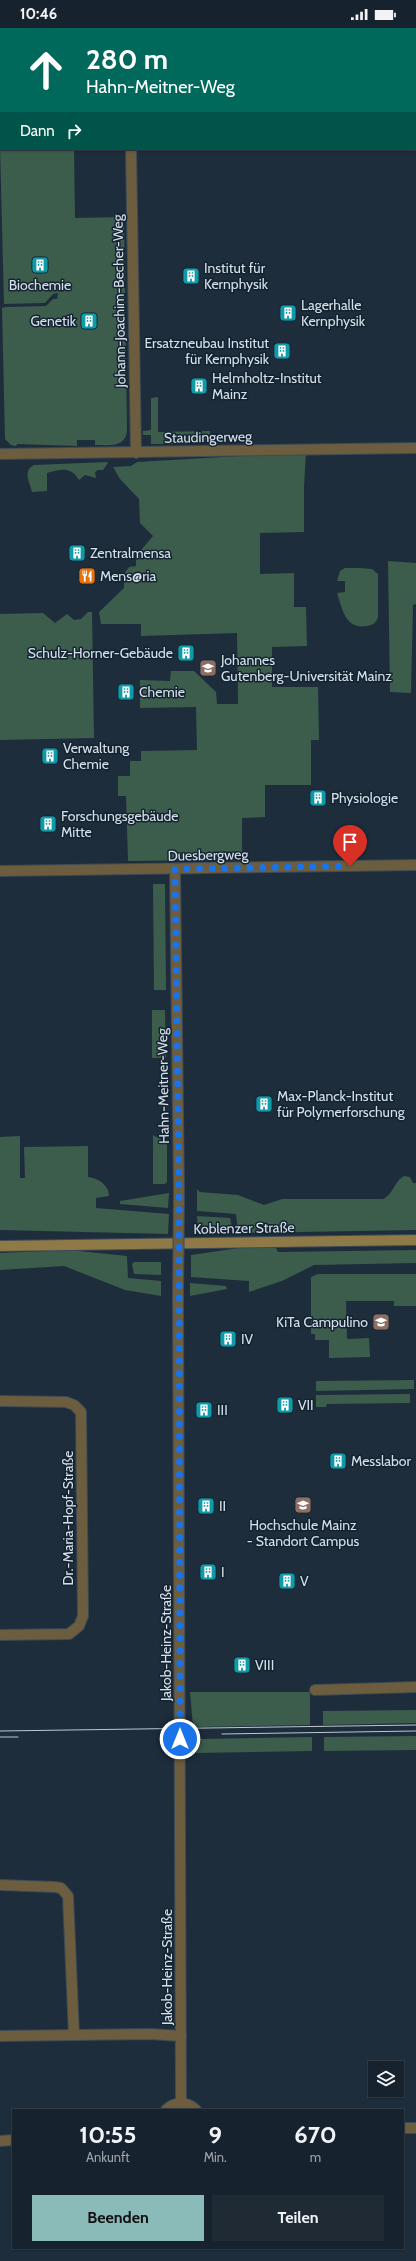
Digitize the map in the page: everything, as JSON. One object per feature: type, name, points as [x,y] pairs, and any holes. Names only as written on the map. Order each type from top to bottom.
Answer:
[{"type":"main road","name":"Koblenzer Straße","points":[[0,1246],[416,1240]]},
{"type":"street","name":"Johann-Joachim-Becher-Weg","points":[[131,150],[136,453]]},
{"type":"street","name":"Staudingerweg","points":[[0,454],[416,448]]},
{"type":"street","name":"Duesbergweg","points":[[0,871],[416,865]]},
{"type":"street","name":"Hahn-Meitner-Weg","points":[[175,869],[179,1193],[178,1300]]},
{"type":"street","name":"Jakob-Heinz-Straße","points":[[178,1300],[181,2103]]},
{"type":"street","name":"Dr.-Maria-Hopf-Straße","points":[[0,1401],[66,1402],[74,1405],[81,1412],[83,1616],[79,1626],[69,1634],[0,1635]]},
{"type":"street","points":[[316,1690],[416,1687]]},
{"type":"street","points":[[0,1885],[56,1887],[61,1888],[68,1896],[74,2035]]},
{"type":"street","points":[[0,2036],[162,2034],[181,2036]]},
{"type":"street","points":[[167,2109],[171,2105],[181,2103],[187,2104],[194,2109]]},
{"type":"street","points":[[404,2128],[416,2128]]},
{"type":"street","points":[[0,2141],[12,2140]]},
{"type":"green space","points":[[0,150],[74,150],[75,218],[124,217],[127,431],[126,436],[120,443],[111,445],[95,445],[95,440],[77,440],[77,446],[17,444],[16,446],[11,445],[5,439],[2,308],[46,306],[53,299],[57,299],[58,293],[53,294],[45,303],[4,304]]},
{"type":"green space","points":[[158,397],[158,432],[210,431],[210,440],[190,441],[189,444],[169,444],[168,442],[165,444],[151,444],[151,435],[143,435],[143,431],[151,430],[151,398]]},
{"type":"green space","points":[[306,452],[304,532],[260,533],[260,574],[294,573],[294,607],[306,607],[307,646],[272,647],[272,687],[318,687],[319,740],[311,740],[311,785],[265,785],[265,817],[242,818],[242,854],[238,860],[128,861],[126,796],[118,796],[118,776],[130,776],[130,761],[141,761],[141,751],[197,750],[196,707],[140,708],[140,680],[170,681],[171,671],[194,671],[216,692],[217,704],[238,704],[237,633],[141,636],[141,624],[101,624],[99,612],[124,588],[124,574],[129,567],[136,566],[136,556],[153,536],[140,523],[139,499],[120,479],[113,467],[131,466],[137,462]]},
{"type":"green space","points":[[108,463],[103,470],[98,470],[95,472],[96,478],[85,475],[79,480],[73,472],[65,470],[57,470],[47,473],[47,491],[32,492],[28,477],[28,470],[34,465]]},
{"type":"green space","points":[[388,561],[416,563],[416,604],[413,605],[411,693],[390,692]]},
{"type":"green space","points":[[345,568],[372,569],[378,574],[378,617],[374,623],[367,626],[354,625],[349,621],[343,611],[337,593],[345,592],[345,581],[337,581],[340,571]]},
{"type":"green space","points":[[88,612],[92,612],[94,738],[0,740],[0,614],[43,613],[55,623],[67,614],[74,620],[81,619]]},
{"type":"green space","points":[[153,884],[165,884],[166,990],[154,990]]},
{"type":"green space","points":[[152,1010],[165,1010],[166,1058],[152,1058]]},
{"type":"green space","points":[[153,1135],[167,1143],[167,1182],[165,1184],[153,1184]]},
{"type":"green space","points":[[20,1136],[20,1178],[25,1178],[24,1147],[88,1146],[88,1177],[96,1179],[105,1185],[109,1192],[109,1196],[96,1198],[96,1208],[169,1214],[168,1234],[0,1230],[0,1137]]},
{"type":"green space","points":[[404,1176],[410,1177],[413,1183],[416,1183],[416,1230],[238,1233],[236,1214],[197,1211],[197,1189],[200,1192],[238,1195],[264,1205],[282,1199],[383,1199],[390,1194],[398,1181]]},
{"type":"green space","points":[[169,1193],[168,1208],[120,1204],[120,1201]]},
{"type":"green space","points":[[197,1216],[230,1218],[232,1227],[231,1229],[198,1229]]},
{"type":"green space","points":[[239,1248],[276,1248],[278,1252],[416,1250],[416,1263],[314,1265],[282,1281],[249,1292],[249,1281],[191,1277],[191,1255]]},
{"type":"green space","points":[[69,1250],[127,1256],[128,1278],[161,1281],[161,1296],[125,1290],[64,1266],[0,1270],[0,1253]]},
{"type":"green space","points":[[134,1262],[161,1262],[161,1275],[134,1274],[132,1264]]},
{"type":"green space","points":[[318,1274],[416,1274],[416,1306],[394,1306],[394,1301],[346,1301],[347,1339],[369,1338],[370,1357],[329,1358],[329,1340],[315,1340],[315,1334],[311,1334],[311,1277]]},
{"type":"green space","points":[[190,1283],[226,1286],[227,1289],[190,1296]]},
{"type":"green space","points":[[414,1380],[414,1389],[316,1391],[316,1381]]},
{"type":"green space","points":[[410,1394],[410,1403],[327,1404],[326,1407],[316,1407],[316,1395]]},
{"type":"green space","points":[[190,1692],[310,1692],[310,1725],[193,1727]]},
{"type":"green space","points":[[416,1710],[416,1723],[323,1725],[323,1711]]},
{"type":"green space","points":[[416,1736],[416,1750],[324,1751],[324,1737]]},
{"type":"green space","points":[[312,1737],[312,1751],[196,1753],[196,1739]]},
{"type":"tram line","points":[[0,1731],[416,1725]]},
{"type":"tram line","points":[[222,1734],[416,1731]]},
{"type":"tram line","points":[[0,1737],[18,1737]]},
{"type":"place","name":"Biochemie","points":[[40,265]]},
{"type":"place","name":"Institut für Kernphysik","points":[[191,276]]},
{"type":"place","name":"Lagerhalle Kernphysik","points":[[288,313]]},
{"type":"place","name":"Genetik","points":[[89,321]]},
{"type":"place","name":"Ersatzneubau Institut für Kernphysik","points":[[282,351]]},
{"type":"place","name":"Helmholtz-Institut Mainz","points":[[199,386]]},
{"type":"place","name":"Zentralmensa","points":[[77,553]]},
{"type":"place","name":"Mens@ria","points":[[87,576]]},
{"type":"place","name":"Schulz-Horner-Gebäude","points":[[186,653]]},
{"type":"place","name":"Johannes Gutenberg-Universität Mainz","points":[[208,668]]},
{"type":"place","name":"Chemie","points":[[126,692]]},
{"type":"place","name":"Verwaltung Chemie","points":[[50,756]]},
{"type":"place","name":"Physiologie","points":[[318,798]]},
{"type":"place","name":"Forschungsgebäude Mitte","points":[[48,824]]},
{"type":"place","name":"Max-Planck-Institut für Polymerforschung","points":[[264,1104]]},
{"type":"place","name":"KiTa Campulino","points":[[381,1322]]},
{"type":"place","name":"IV","points":[[228,1339]]},
{"type":"place","name":"VII","points":[[285,1405]]},
{"type":"place","name":"III","points":[[204,1410]]},
{"type":"place","name":"Messlabor","points":[[338,1461]]},
{"type":"place","name":"Hochschule Mainz - Standort Campus","points":[[303,1505]]},
{"type":"place","name":"II","points":[[206,1506]]},
{"type":"place","name":"I","points":[[208,1572]]},
{"type":"place","name":"V","points":[[287,1581]]},
{"type":"place","name":"VIII","points":[[242,1665]]},
{"type":"route","points":[[180,1739],[179,1191],[175,869],[350,866]]}]
